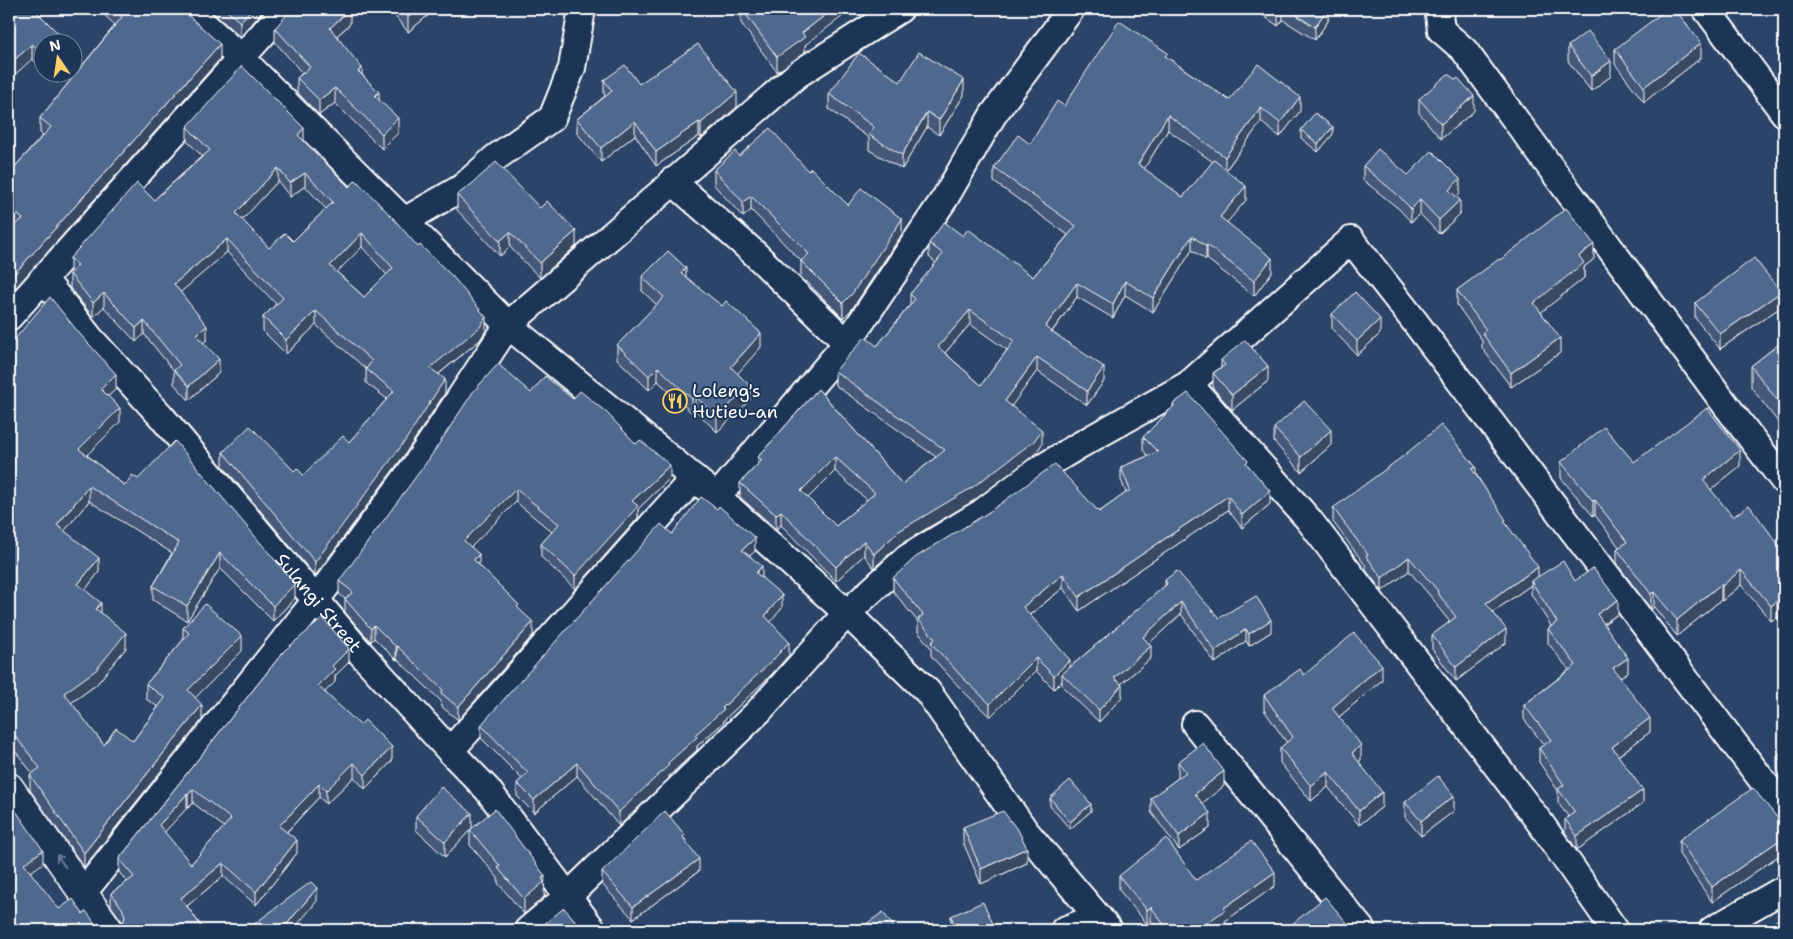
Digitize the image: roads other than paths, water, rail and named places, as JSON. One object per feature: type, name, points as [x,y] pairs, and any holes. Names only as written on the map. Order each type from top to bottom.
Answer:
[{"type":"main road","points":[[9,787],[109,930]]},
{"type":"street","points":[[187,9],[240,58],[508,325],[717,498],[847,613],[928,692],[1026,832],[1103,924]]},
{"type":"street","points":[[9,316],[285,9]]},
{"type":"street","points":[[404,221],[463,187],[495,158],[552,118],[572,68],[582,9]]},
{"type":"street","points":[[83,893],[316,600],[417,463],[508,325],[672,181],[798,74],[900,9]]},
{"type":"street","points":[[717,498],[847,344],[945,198],[993,115],[1071,9]]},
{"type":"street","points":[[1442,9],[1439,15],[1441,30],[1464,50],[1784,481]]},
{"type":"street","points":[[1706,9],[1784,113]]},
{"type":"street","points":[[672,181],[752,251],[847,344]]},
{"type":"street","points":[[528,930],[567,896],[759,711],[847,613],[907,558],[981,513],[1035,472],[1189,384],[1351,240],[1784,808]]},
{"type":"street","name":"Sulangi Street","points":[[43,278],[90,338],[161,416],[316,600],[450,752],[487,789],[592,930]]},
{"type":"street","points":[[1189,384],[1310,520],[1541,824],[1615,930]]},
{"type":"street","points":[[450,752],[694,478]]},
{"type":"street","points":[[1195,724],[1362,930]]},
{"type":"street","points":[[1712,930],[1784,889]]},
{"type":"street","points":[[1064,930],[1103,924]]},
{"type":"place","name":"Loleng's Hutieu-an","points":[[675,401]]}]
